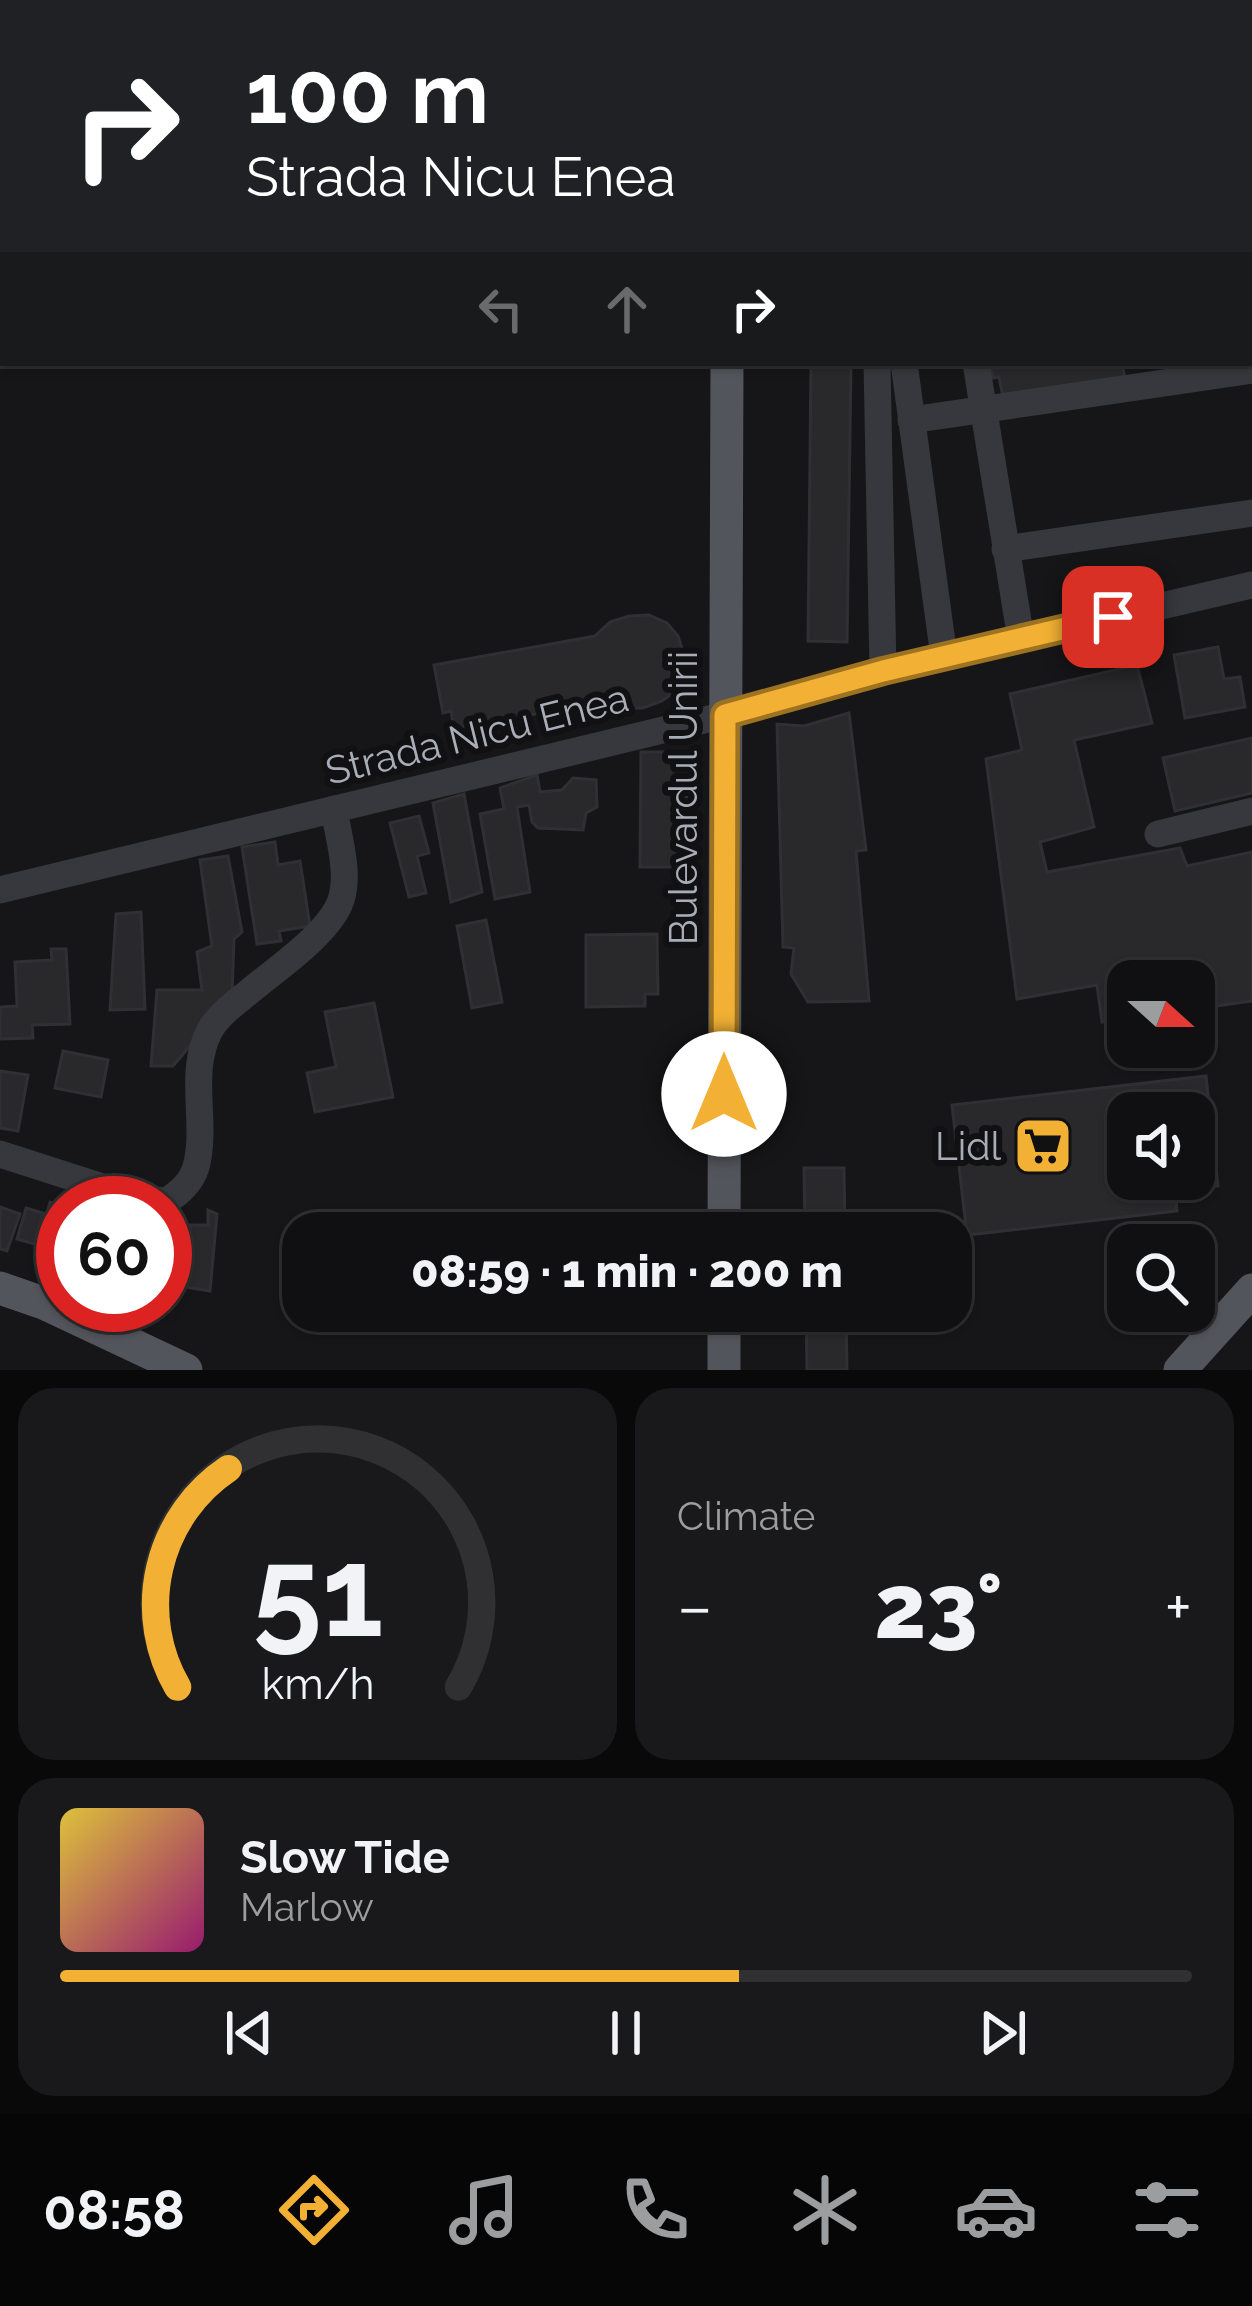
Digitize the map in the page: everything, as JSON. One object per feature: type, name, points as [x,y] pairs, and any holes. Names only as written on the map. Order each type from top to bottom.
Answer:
[{"type":"main road","name":"Bulevardul Unirii","points":[[724,1212],[727,366]]},
{"type":"main road","points":[[0,1288],[64,1312],[186,1370]]},
{"type":"main road","points":[[1180,1370],[1252,1290]]},
{"type":"main road","points":[[724,1332],[724,1370]]},
{"type":"street","points":[[878,366],[883,671]]},
{"type":"street","points":[[904,366],[944,657]]},
{"type":"street","points":[[976,366],[1021,639]]},
{"type":"street","points":[[911,420],[1252,370]]},
{"type":"street","points":[[1005,549],[1252,513]]},
{"type":"street","name":"Strada Nicu Enea","points":[[0,890],[725,715],[883,671],[1252,585]]},
{"type":"street","points":[[0,1154],[140,1198],[167,1201],[185,1188],[195,1167],[196,1091],[210,1030],[309,941],[340,902],[344,875],[334,808]]},
{"type":"street","points":[[1158,834],[1252,811]]},
{"type":"building","points":[[811,366],[851,366],[847,642],[808,641]]},
{"type":"building","points":[[991,366],[1123,366],[1125,379],[1003,397],[999,377],[993,378]]},
{"type":"building","points":[[649,615],[667,623],[678,636],[684,655],[677,690],[662,701],[643,708],[622,708],[605,701],[454,729],[451,711],[443,713],[434,665],[595,636],[610,622]]},
{"type":"building","points":[[1218,647],[1224,679],[1240,677],[1245,707],[1185,718],[1174,655]]},
{"type":"building","points":[[1137,665],[1152,723],[1074,740],[1094,827],[1040,842],[1047,872],[1180,848],[1187,866],[1252,852],[1252,1001],[1215,1006],[1215,960],[1107,960],[1107,1021],[1102,1022],[1097,985],[1017,999],[986,759],[1022,750],[1010,694]]},
{"type":"building","points":[[849,713],[866,850],[856,851],[869,1001],[808,1002],[791,974],[794,948],[783,947],[777,724],[804,726]]},
{"type":"building","points":[[1252,738],[1252,793],[1175,811],[1163,758]]},
{"type":"building","points":[[641,752],[687,752],[686,867],[640,867]]},
{"type":"building","points":[[537,775],[540,792],[562,790],[573,778],[596,780],[597,807],[586,813],[583,830],[538,828],[529,805],[517,807],[530,892],[495,899],[480,814],[504,809],[500,788]]},
{"type":"building","points":[[464,794],[482,892],[451,902],[433,803]]},
{"type":"building","points":[[419,816],[429,853],[417,856],[426,893],[409,897],[390,823]]},
{"type":"building","points":[[275,842],[278,865],[300,861],[310,926],[279,931],[281,941],[257,944],[242,847]]},
{"type":"building","points":[[228,856],[242,932],[234,939],[232,996],[173,1066],[151,1066],[157,990],[202,990],[197,952],[212,946],[200,860]]},
{"type":"building","points":[[141,912],[145,1009],[110,1010],[116,914]]},
{"type":"building","points":[[486,920],[502,1002],[472,1008],[457,926]]},
{"type":"building","points":[[657,934],[658,994],[645,994],[645,1006],[586,1007],[586,935]]},
{"type":"building","points":[[51,949],[66,949],[70,1024],[32,1025],[33,1038],[0,1039],[0,1007],[17,1006],[15,962],[52,960]]},
{"type":"building","points":[[374,1003],[393,1097],[315,1112],[307,1073],[336,1067],[325,1012]]},
{"type":"building","points":[[63,1051],[108,1060],[101,1097],[55,1088]]},
{"type":"building","points":[[0,1071],[28,1075],[18,1131],[0,1128]]},
{"type":"building","name":"Lidl","points":[[1206,1076],[1208,1092],[1107,1092],[1107,1200],[1176,1200],[1177,1211],[972,1234],[972,1212],[964,1212],[952,1105]]},
{"type":"building","points":[[804,1168],[844,1168],[845,1212],[805,1212]]},
{"type":"building","points":[[0,1207],[20,1214],[7,1251],[0,1249]]},
{"type":"building","points":[[26,1208],[36,1211],[34,1244],[17,1239]]},
{"type":"building","points":[[208,1210],[217,1214],[210,1291],[192,1288],[192,1225],[208,1225]]},
{"type":"building","points":[[806,1332],[846,1332],[847,1370],[807,1370]]},
{"type":"place","name":"Lidl","points":[[1043,1146]]},
{"type":"route","points":[[724,1094],[725,715],[883,671],[1113,617]]}]
